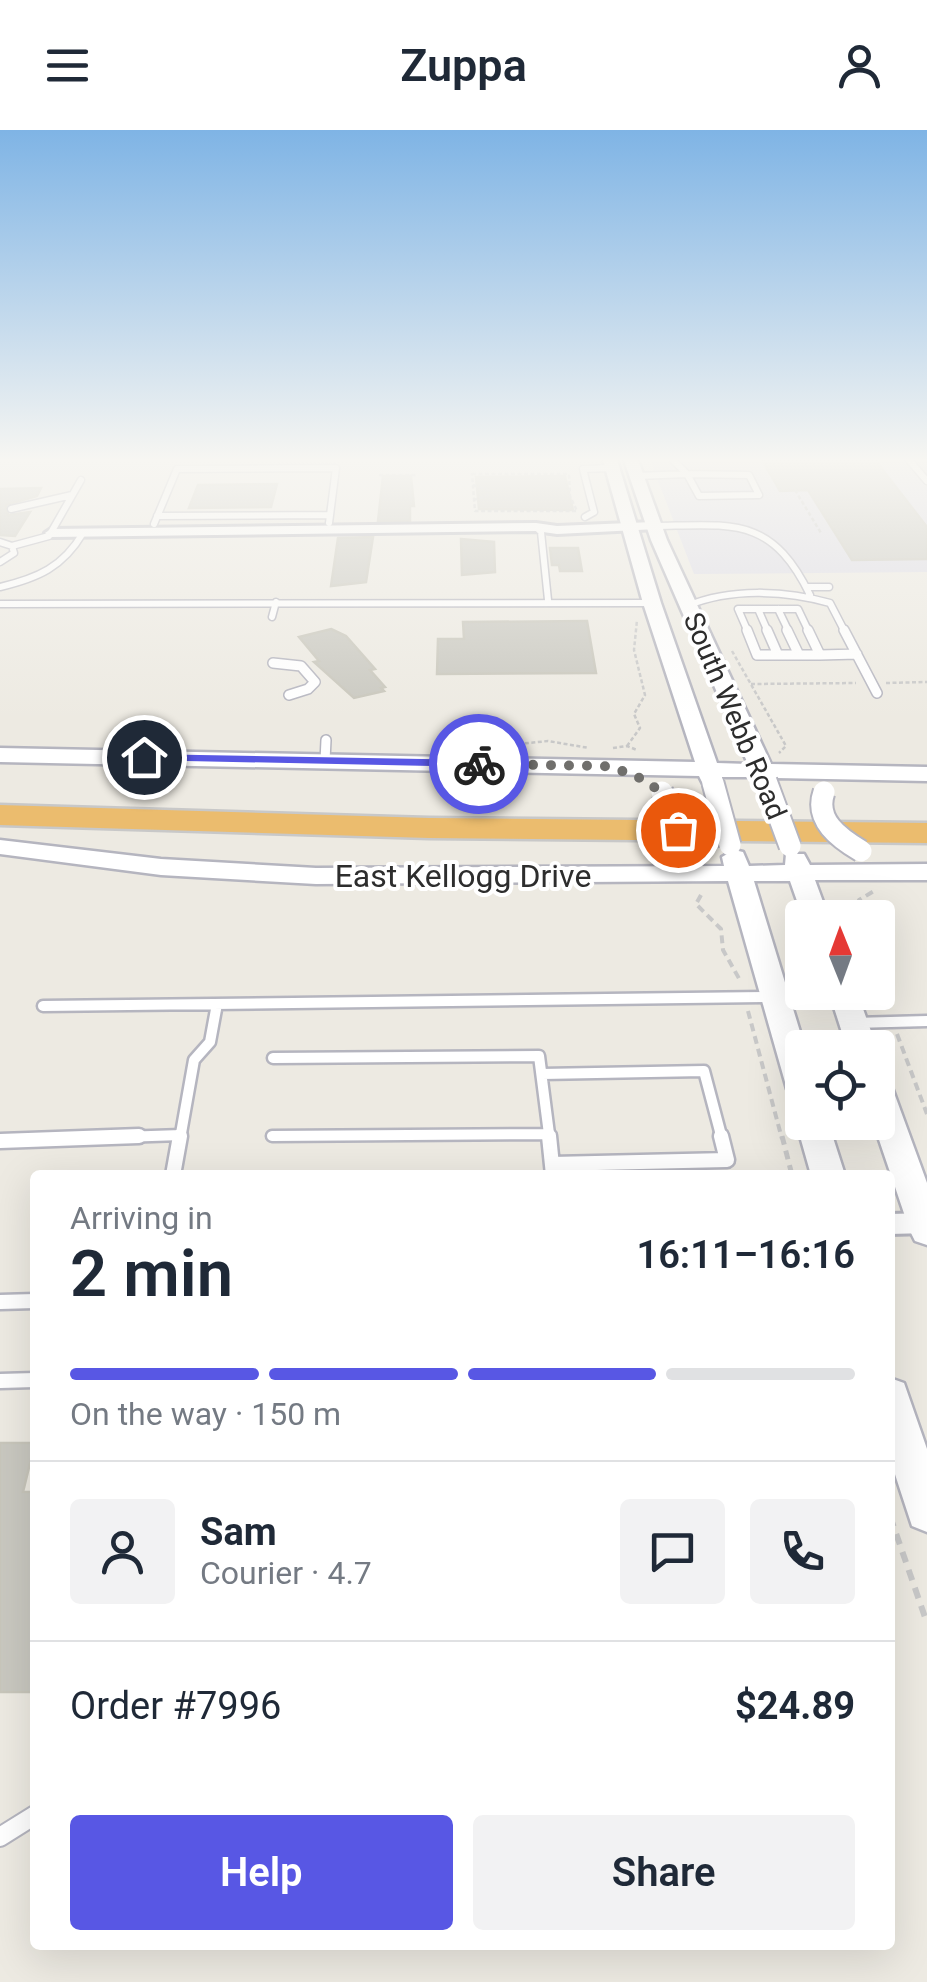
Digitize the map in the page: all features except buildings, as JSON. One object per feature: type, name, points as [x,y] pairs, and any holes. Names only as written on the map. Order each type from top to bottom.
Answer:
[{"type":"highway","points":[[0,792],[425,804],[927,809]]},
{"type":"highway","points":[[0,815],[447,828],[927,834]]},
{"type":"main road","name":"South Webb Road","points":[[634,546],[645,609],[710,775],[785,1030]]},
{"type":"main road","name":"South Webb Road","points":[[662,546],[687,606],[769,768],[809,900]]},
{"type":"main road","points":[[0,754],[326,750],[710,775],[769,768],[927,774]]},
{"type":"main road","points":[[604,766],[637,776],[662,792],[677,821],[676,850],[660,864],[625,875]]},
{"type":"main road","points":[[858,772],[824,792],[820,800],[831,829],[861,851],[924,872]]},
{"type":"main road","name":"East Kellogg Drive","points":[[0,847],[161,867],[268,874],[924,872]]},
{"type":"main road","points":[[895,1138],[926,1226]]},
{"type":"main road","points":[[817,1140],[826,1170]]},
{"type":"main road","points":[[895,1410],[927,1512]]},
{"type":"street","points":[[895,1224],[926,1226]]},
{"type":"lane","points":[[0,562],[14,553],[12,546]]},
{"type":"lane","points":[[0,587],[58,567],[75,546]]},
{"type":"lane","points":[[539,546],[548,600]]},
{"type":"lane","points":[[782,546],[808,591],[830,603],[877,693]]},
{"type":"lane","points":[[687,606],[716,597],[769,596],[829,587]]},
{"type":"lane","points":[[769,596],[799,654]]},
{"type":"lane","points":[[0,604],[608,600],[645,609]]},
{"type":"lane","points":[[608,600],[608,611]]},
{"type":"lane","points":[[376,616],[379,601]]},
{"type":"lane","points":[[272,618],[276,602]]},
{"type":"lane","points":[[820,655],[798,609],[738,609],[757,655],[820,655],[857,654]]},
{"type":"lane","points":[[758,609],[778,655]]},
{"type":"lane","points":[[273,663],[301,666],[315,682],[308,689],[288,694]]},
{"type":"lane","points":[[43,1006],[776,997]]},
{"type":"lane","points":[[175,1170],[194,1060],[210,1042],[218,1004]]},
{"type":"lane","points":[[871,1030],[892,1022],[927,1020]]},
{"type":"lane","points":[[273,1058],[540,1056],[542,1074],[549,1134],[553,1170],[727,1160],[704,1071],[542,1074]]},
{"type":"lane","points":[[272,1136],[549,1134]]},
{"type":"lane","points":[[0,1141],[181,1135]]},
{"type":"lane","points":[[0,1302],[30,1302]]},
{"type":"lane","points":[[0,1381],[30,1380]]},
{"type":"lane","points":[[0,1836],[30,1818]]},
{"type":"path","points":[[627,746],[640,728],[632,711],[645,695],[634,650],[645,609]]},
{"type":"path","points":[[724,638],[786,746],[769,768]]},
{"type":"path","points":[[751,684],[927,682]]},
{"type":"path","points":[[859,900],[878,888]]},
{"type":"path","points":[[701,895],[696,904],[720,922],[726,938],[723,950],[740,977],[791,1170]]},
{"type":"path","points":[[888,1010],[927,1114]]},
{"type":"path","points":[[895,1530],[927,1623]]},
{"type":"shaded area","points":[[683,546],[927,546],[927,572],[694,574]]},
{"type":"way so far","points":[[479,764],[604,766],[622,770],[652,782],[662,792],[678,830]]},
{"type":"route","points":[[144,757],[479,764]]}]
